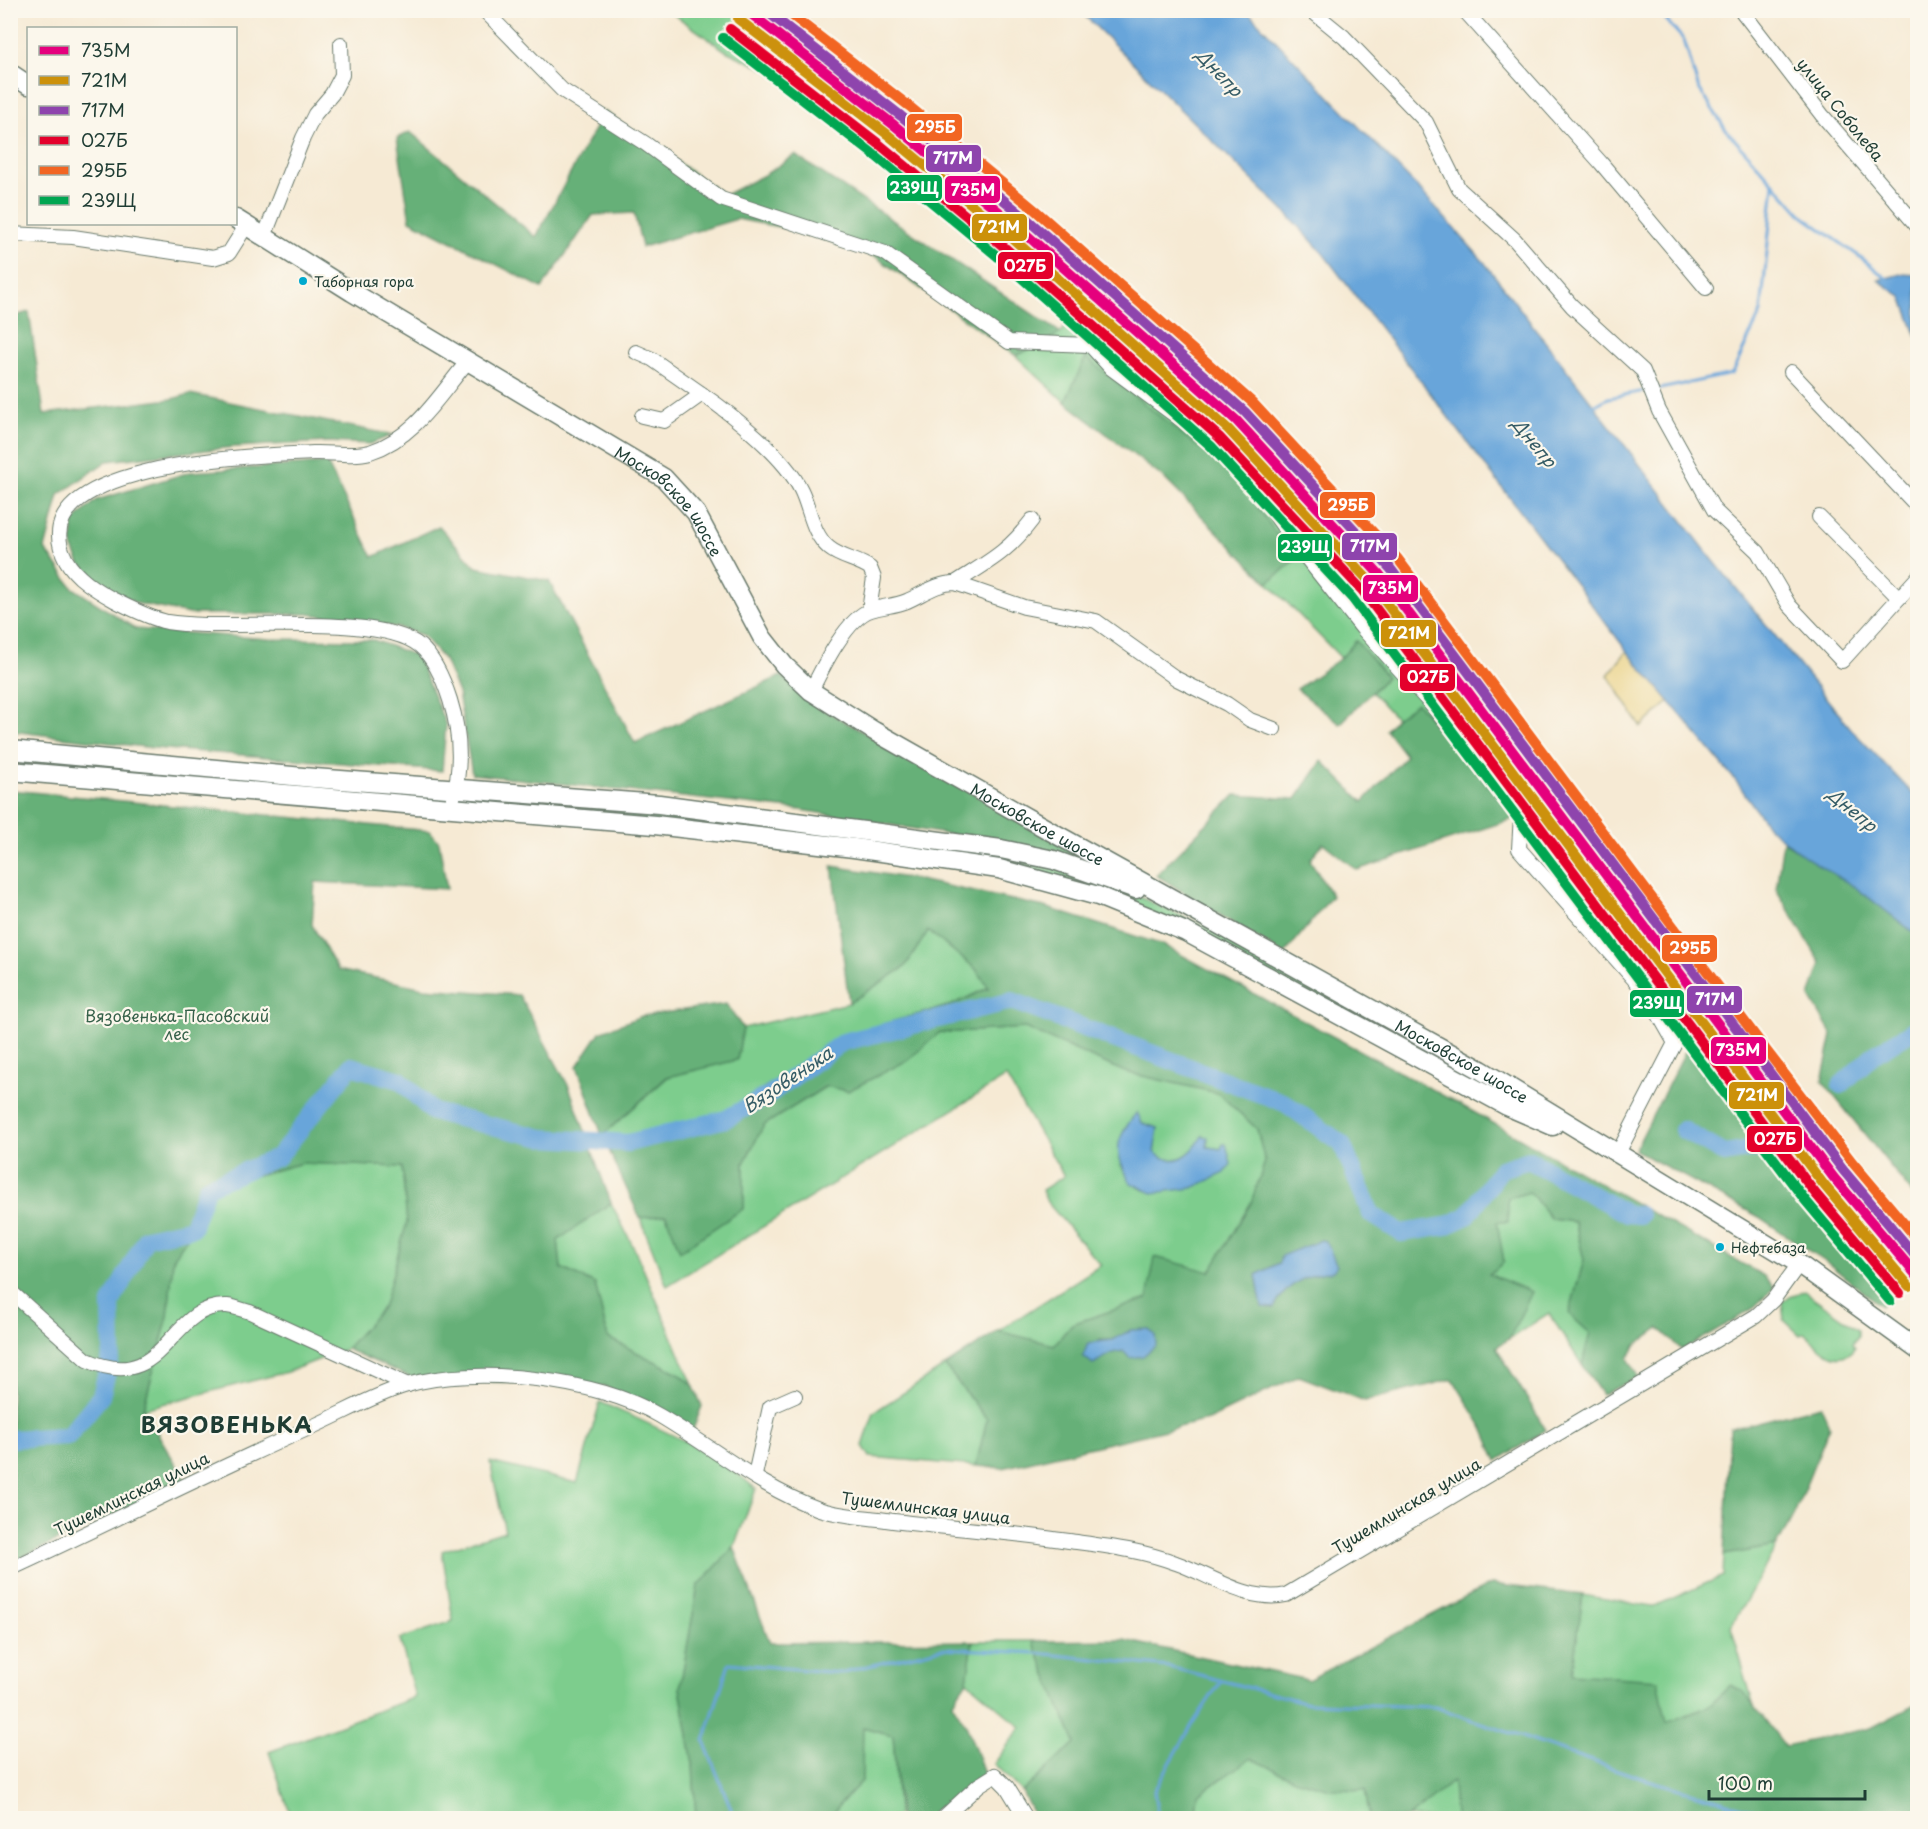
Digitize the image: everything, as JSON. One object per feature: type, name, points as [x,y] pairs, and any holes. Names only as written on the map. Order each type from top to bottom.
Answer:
[{"type":"main road","points":[[10,73],[27,84]]},
{"type":"main road","name":"Московское шоссе","points":[[241,222],[664,478],[696,513],[762,637],[784,665],[811,691],[874,731],[1002,804],[1481,1070],[1613,1153],[1799,1264],[1917,1350]]},
{"type":"main road","points":[[10,750],[659,804],[1001,849],[1054,860],[1093,872],[1213,920]]},
{"type":"main road","points":[[10,771],[643,824],[843,847],[999,869],[1098,896],[1186,932],[1507,1106],[1613,1153]]},
{"type":"street","points":[[484,10],[562,90],[646,144],[722,199],[885,253],[1010,342],[1090,345],[1111,368],[1236,461],[1260,490],[1294,542],[1362,628],[1428,701],[1521,814],[1519,849],[1647,994],[1675,1043],[1613,1153]]},
{"type":"street","points":[[1311,10],[1344,37],[1426,122],[1459,189],[1515,240],[1572,306],[1644,371],[1659,411],[1714,510],[1758,552],[1789,605],[1842,661],[1917,577]]},
{"type":"street","points":[[1464,10],[1601,163],[1706,288]]},
{"type":"street","name":"улица Соболева","points":[[1741,10],[1822,115],[1917,227]]},
{"type":"street","points":[[264,237],[303,138],[315,114],[332,94],[342,75],[341,44]]},
{"type":"street","points":[[10,234],[73,237],[213,258],[229,253],[241,222]]},
{"type":"street","points":[[636,352],[652,359],[729,413],[789,473],[801,489],[816,531],[827,547],[870,568],[874,578],[869,610]]},
{"type":"street","points":[[450,808],[459,767],[456,718],[438,669],[420,646],[402,636],[325,625],[234,626],[166,621],[130,608],[99,592],[82,579],[66,560],[60,536],[64,516],[78,499],[101,485],[142,473],[195,463],[312,453],[368,453],[396,440],[424,416],[468,361]]},
{"type":"street","points":[[1791,372],[1917,507]]},
{"type":"street","points":[[642,416],[664,421],[702,394]]},
{"type":"street","points":[[1819,517],[1899,598]]},
{"type":"street","points":[[955,583],[993,561],[1015,543],[1032,520]]},
{"type":"street","points":[[811,691],[832,650],[855,621],[869,610],[891,607],[945,583],[955,583],[1024,607],[1096,621],[1177,679],[1227,704],[1251,720],[1275,729]]},
{"type":"street","name":"Тушемлинская улица","points":[[10,1569],[173,1494],[232,1462],[408,1385],[474,1376],[543,1380],[597,1390],[656,1413],[786,1494],[822,1510],[902,1522],[1068,1540],[1146,1553],[1264,1597],[1286,1595],[1756,1316],[1773,1300],[1799,1264]]},
{"type":"street","points":[[10,1291],[78,1352],[99,1365],[117,1369],[141,1365],[185,1325],[205,1312],[226,1306],[250,1312],[408,1385]]},
{"type":"street","points":[[755,1475],[770,1407],[795,1396]]},
{"type":"street","points":[[943,1818],[979,1785],[995,1775],[1007,1787],[1026,1818]]},
{"type":"green space","points":[[669,11],[728,11],[959,191],[1232,431],[1362,573],[1542,810],[1516,818],[1417,704],[1396,718],[1372,692],[1387,677],[1356,641],[1341,658],[1268,583],[1295,560],[1086,357],[1065,402],[1016,356],[1061,333],[1074,312],[949,206],[765,69],[726,51]]},
{"type":"green space","points":[[604,111],[725,195],[766,174],[795,155],[1061,333],[1016,356],[876,257],[800,231],[737,219],[642,247],[634,213],[593,215],[542,288],[410,220],[397,138],[410,132],[536,237]]},
{"type":"green space","points":[[29,312],[44,414],[172,399],[190,394],[393,435],[370,444],[328,442],[234,447],[107,461],[59,495],[45,549],[73,588],[136,629],[269,639],[374,640],[417,656],[446,725],[442,771],[153,748],[11,731],[11,317]]},
{"type":"green space","points":[[1086,357],[1238,479],[1295,560],[1268,583],[1165,479],[1065,402]]},
{"type":"green space","points":[[327,463],[373,557],[439,526],[476,567],[549,581],[635,743],[781,676],[822,709],[1090,858],[801,810],[472,774],[458,693],[444,660],[422,635],[400,628],[310,614],[189,614],[135,603],[100,582],[80,564],[72,546],[73,521],[97,500],[190,472]]},
{"type":"green space","points":[[1356,641],[1387,677],[1340,724],[1297,689],[1341,658]]},
{"type":"green space","points":[[1417,703],[1516,818],[1357,870],[1323,843],[1310,860],[1332,896],[1284,955],[1156,875],[1235,795],[1296,799],[1322,761],[1363,802],[1406,756],[1386,730],[1396,718]]},
{"type":"green space","name":"Вязовенька-Пасовский лес","points":[[11,790],[430,831],[439,842],[447,889],[315,882],[312,925],[338,970],[424,988],[519,995],[569,1087],[611,1203],[558,1240],[561,1268],[595,1284],[608,1338],[678,1373],[693,1385],[702,1406],[692,1432],[604,1386],[414,1379],[346,1349],[384,1306],[407,1222],[402,1167],[302,1163],[209,1188],[193,1229],[173,1259],[168,1316],[143,1409],[186,1481],[11,1562]]},
{"type":"green space","points":[[561,803],[659,812],[956,848],[1053,868],[1135,895],[1213,930],[1483,1082],[1477,1082],[1091,886],[556,811]]},
{"type":"green space","points":[[1783,841],[1855,887],[1917,935],[1917,1199],[1822,1081],[1832,1035],[1810,997],[1821,963],[1776,889]]},
{"type":"green space","points":[[832,866],[914,879],[1045,907],[1163,945],[1470,1110],[1764,1276],[1774,1288],[1751,1310],[1682,1350],[1659,1328],[1636,1345],[1628,1358],[1638,1377],[1602,1395],[1582,1365],[1590,1333],[1569,1314],[1584,1260],[1575,1222],[1551,1219],[1530,1192],[1508,1198],[1508,1222],[1497,1222],[1504,1262],[1489,1274],[1532,1292],[1509,1339],[1496,1347],[1546,1430],[1497,1461],[1483,1428],[1453,1379],[1365,1401],[1299,1376],[1208,1420],[1003,1468],[976,1466],[987,1419],[945,1366],[998,1331],[1054,1345],[1072,1324],[1147,1299],[1155,1257],[1210,1272],[1251,1203],[1265,1162],[1257,1129],[1218,1093],[1125,1072],[1025,1028],[939,1033],[908,1060],[848,1091],[826,1086],[764,1125],[744,1163],[744,1208],[680,1251],[666,1215],[640,1218],[602,1135],[577,1066],[600,1032],[642,1016],[726,1004],[743,1028],[737,1060],[667,1077],[603,1135],[628,1135],[725,1112],[804,1063],[840,1036],[952,1005],[989,988],[975,968],[928,931],[905,967],[849,1003]],"holes":[[[1321,1240],[1333,1271],[1314,1275],[1298,1282],[1284,1293],[1274,1308],[1262,1307],[1256,1275]],[[1131,1330],[1123,1351],[1112,1353],[1100,1340],[1113,1340]]]},
{"type":"green space","points":[[928,931],[975,968],[989,987],[952,1005],[840,1036],[804,1063],[725,1112],[628,1135],[603,1135],[668,1077],[737,1060],[743,1028],[849,1003],[905,967]]},
{"type":"green space","points":[[1025,1028],[1125,1072],[1218,1093],[1257,1129],[1265,1162],[1251,1203],[1210,1272],[1148,1299],[1072,1324],[1054,1345],[998,1331],[1101,1265],[1047,1202],[1042,1190],[1064,1176],[1006,1077],[667,1286],[640,1218],[666,1215],[681,1250],[744,1208],[744,1163],[764,1125],[827,1086],[848,1091],[908,1060],[938,1033]],"holes":[[[1137,1113],[1142,1123],[1158,1128],[1154,1153],[1162,1157],[1176,1159],[1188,1154],[1203,1136],[1207,1147],[1221,1149],[1192,1188],[1143,1190],[1136,1185],[1121,1165]]]},
{"type":"green space","points":[[1692,1038],[1898,1282],[1881,1306],[1830,1265],[1759,1217],[1635,1150]]},
{"type":"green space","points":[[302,1163],[402,1167],[407,1222],[384,1306],[346,1349],[287,1372],[143,1409],[168,1316],[173,1259],[193,1229],[209,1188]]},
{"type":"green space","points":[[1530,1192],[1551,1219],[1575,1222],[1584,1260],[1569,1314],[1590,1333],[1582,1365],[1549,1313],[1509,1339],[1518,1318],[1489,1274],[1504,1262],[1496,1222],[1508,1198]]},
{"type":"green space","points":[[611,1203],[635,1250],[693,1385],[678,1373],[608,1338],[595,1284],[561,1268],[558,1240]]},
{"type":"green space","points":[[1804,1291],[1858,1329],[1858,1336],[1853,1344],[1855,1347],[1848,1354],[1834,1356],[1828,1353],[1804,1333],[1800,1335],[1784,1320],[1782,1302]]},
{"type":"green space","points":[[945,1366],[987,1419],[976,1466],[870,1457],[863,1446],[874,1412]]},
{"type":"green space","points":[[600,1402],[701,1450],[756,1489],[734,1547],[698,1586],[680,1688],[693,1764],[696,1818],[292,1818],[269,1752],[415,1697],[400,1639],[453,1621],[442,1551],[505,1531],[490,1462],[577,1483]]},
{"type":"green space","points":[[1821,1406],[1830,1426],[1795,1512],[1777,1546],[1724,1555],[1730,1429]]},
{"type":"green space","points":[[1777,1546],[1731,1627],[1754,1706],[1744,1692],[1731,1685],[1707,1707],[1667,1723],[1572,1674],[1583,1595],[1653,1607],[1723,1576],[1724,1555]]},
{"type":"green space","points":[[734,1547],[770,1643],[973,1641],[967,1681],[952,1703],[966,1725],[984,1773],[936,1818],[900,1818],[893,1735],[863,1727],[862,1781],[839,1805],[832,1818],[696,1818],[693,1764],[680,1688],[698,1586]]},
{"type":"green space","points":[[1491,1584],[1583,1595],[1572,1674],[1658,1680],[1667,1723],[1707,1707],[1731,1685],[1744,1692],[1785,1746],[1871,1728],[1917,1704],[1917,1818],[1455,1818],[1453,1781],[1408,1818],[1370,1818],[1365,1790],[1330,1789],[1294,1779],[1251,1758],[1198,1795],[1195,1818],[1035,1818],[1022,1792],[1075,1743],[1033,1641],[1124,1640],[1308,1680]]},
{"type":"green space","points":[[973,1641],[1033,1641],[1075,1743],[1022,1792],[994,1764],[1021,1727],[967,1681]]},
{"type":"green space","points":[[862,1727],[893,1735],[898,1815],[894,1818],[832,1818],[839,1805],[862,1781]]},
{"type":"green space","points":[[1251,1758],[1306,1782],[1333,1788],[1365,1790],[1370,1818],[1195,1818],[1198,1795]]},
{"type":"green space","points":[[1454,1780],[1455,1818],[1408,1818]]},
{"type":"sand","points":[[1627,651],[1670,701],[1641,727],[1608,675]]},
{"type":"water","name":"Днепр","points":[[1080,11],[1247,11],[1420,190],[1484,262],[1709,555],[1853,731],[1917,798],[1917,935],[1855,887],[1807,858],[1769,828],[1736,781],[1627,651],[1322,252],[1285,212]]},
{"type":"water","points":[[1901,274],[1917,275],[1917,337],[1902,297],[1878,280]]},
{"type":"water","points":[[1137,1112],[1142,1123],[1158,1128],[1154,1152],[1162,1157],[1182,1158],[1193,1149],[1202,1136],[1208,1137],[1207,1147],[1221,1149],[1223,1144],[1226,1144],[1231,1164],[1225,1173],[1192,1188],[1152,1193],[1131,1183],[1121,1162],[1119,1146],[1124,1131]]},
{"type":"water","points":[[1321,1240],[1326,1241],[1337,1266],[1333,1271],[1314,1275],[1298,1282],[1284,1293],[1274,1308],[1262,1307],[1256,1275],[1279,1263],[1281,1256]]},
{"type":"water","points":[[1149,1329],[1155,1335],[1156,1345],[1143,1356],[1130,1358],[1123,1351],[1112,1353],[1093,1364],[1083,1356],[1088,1343],[1113,1340],[1131,1330]]},
{"type":"waterway","points":[[1657,10],[1684,40],[1698,87],[1726,130],[1804,217],[1887,279]]},
{"type":"waterway","points":[[1655,390],[1732,374],[1761,312],[1774,183]]},
{"type":"waterway","points":[[1592,407],[1608,398],[1645,391]]},
{"type":"waterway","name":"Вязовенька","points":[[10,1439],[68,1436],[101,1396],[112,1352],[111,1303],[146,1238],[192,1228],[207,1187],[278,1157],[351,1066],[400,1080],[433,1112],[543,1138],[628,1143],[726,1119],[770,1094],[843,1042],[1012,1001],[1285,1103],[1342,1144],[1371,1214],[1401,1233],[1445,1226],[1467,1216],[1501,1169],[1529,1160],[1627,1214],[1640,1215]]},
{"type":"waterway","name":"Вязовенька","points":[[1841,1085],[1872,1056],[1918,1027]]},
{"type":"waterway","name":"Вязовенька","points":[[1683,1130],[1725,1154],[1759,1148]]},
{"type":"waterway","points":[[729,1818],[732,1811],[704,1741],[729,1663],[840,1673],[942,1648],[1037,1653],[1169,1667],[1308,1703],[1435,1707],[1638,1777],[1780,1818]]},
{"type":"waterway","points":[[1158,1818],[1154,1791],[1192,1725],[1221,1681]]},
{"type":"transit line","name":"735М","points":[[746,10],[894,125],[1020,229],[1236,420],[1380,575],[1834,1178],[1918,1277]]},
{"type":"transit line","name":"717М","points":[[765,10],[901,116],[1028,220],[1245,412],[1390,568],[1843,1170],[1918,1259]]},
{"type":"transit line","name":"295Б","points":[[785,10],[909,106],[1035,210],[1252,402],[1398,559],[1766,1050],[1853,1163],[1918,1240]]},
{"type":"transit line","name":"721М","points":[[738,19],[887,134],[1012,238],[1228,429],[1371,583],[1824,1185],[1909,1286]]},
{"type":"transit line","name":"027Б","points":[[730,29],[879,144],[1004,247],[1219,437],[1362,590],[1815,1193],[1900,1293]]},
{"type":"transit line","name":"239Щ","points":[[723,38],[872,153],[997,256],[1211,446],[1352,598],[1805,1200],[1890,1301]]},
{"type":"place","name":"Таборная гора","points":[[303,281]]},
{"type":"place","name":"Нефтебаза","points":[[1720,1247]]},
{"type":"district","name":"ВЯЗОВЕНЬКА","points":[[227,1423]]}]
